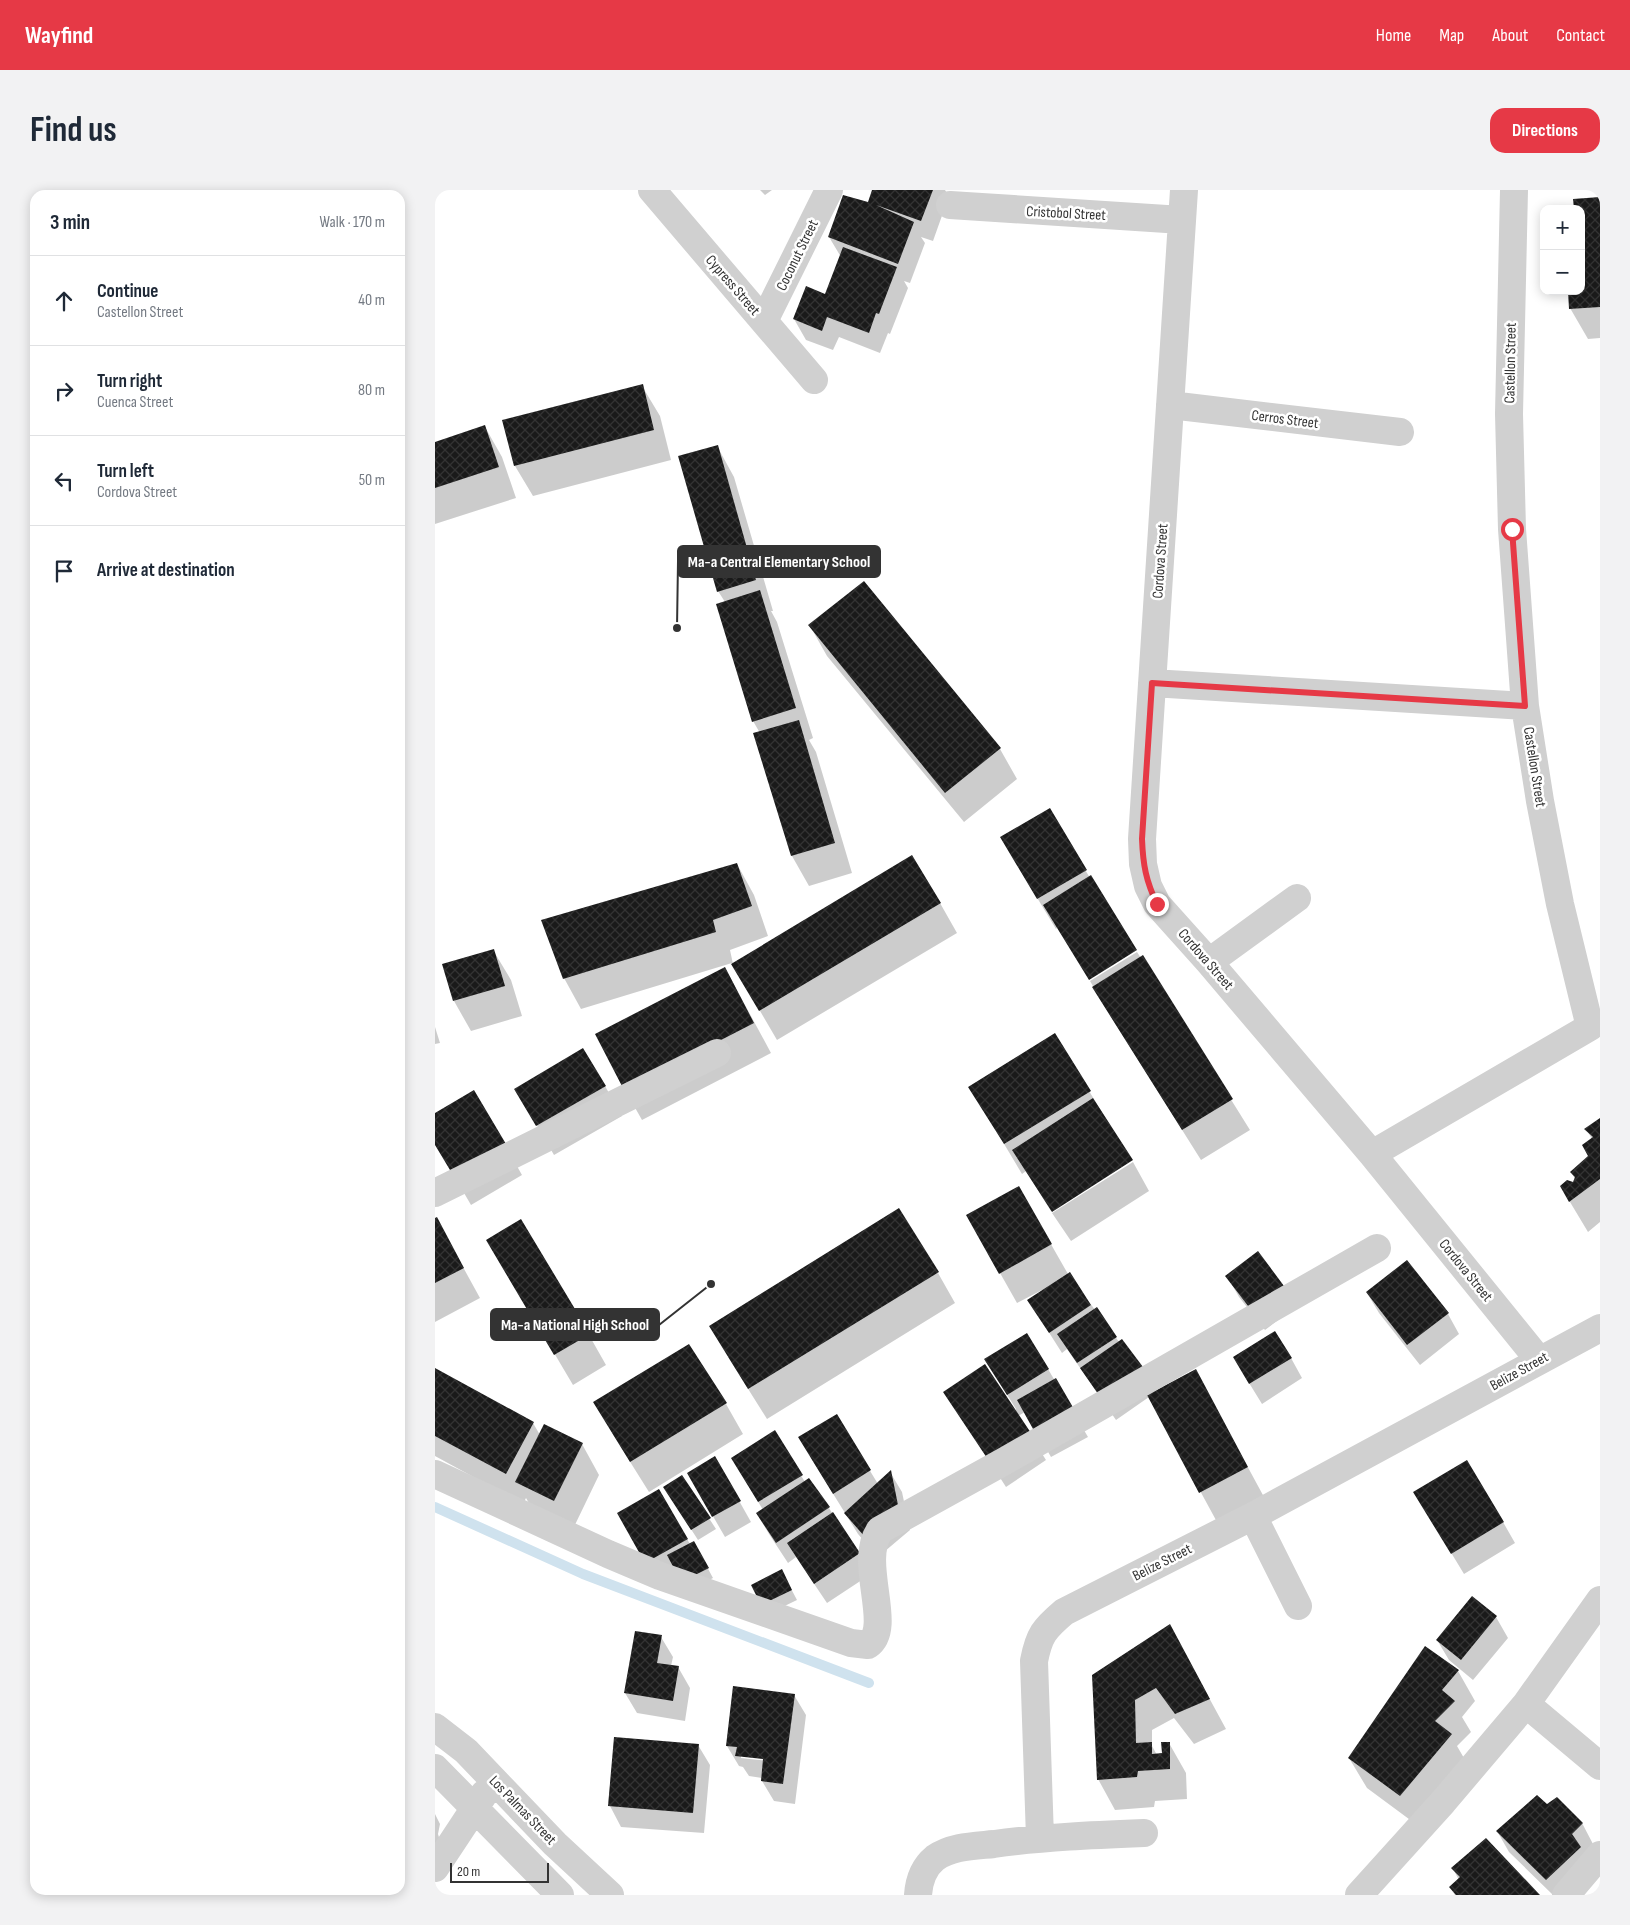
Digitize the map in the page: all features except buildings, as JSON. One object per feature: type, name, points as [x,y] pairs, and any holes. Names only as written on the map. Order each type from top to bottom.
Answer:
[{"type":"street","name":"Cypress Street","points":[[652,190],[814,380]]},
{"type":"street","name":"Coconut Street","points":[[764,321],[829,190]]},
{"type":"street","name":"Cordova Street","points":[[1183,190],[1142,839],[1143,864],[1148,886],[1157,904],[1209,962],[1372,1154],[1539,1360]]},
{"type":"street","name":"Castellon Street","points":[[1372,1154],[1595,1029],[1556,885],[1539,801],[1525,706],[1512,529],[1509,414],[1514,190]]},
{"type":"street","name":"Cristobol Street","points":[[950,206],[1182,220]]},
{"type":"street","name":"Cerros Street","points":[[1170,405],[1400,432]]},
{"type":"street","points":[[1152,683],[1525,706]]},
{"type":"street","points":[[1209,962],[1297,898]]},
{"type":"street","points":[[435,1193],[717,1053]]},
{"type":"street","points":[[435,1474],[660,1576],[851,1643],[868,1645],[873,1641],[879,1628],[871,1556],[875,1538],[880,1530],[1003,1462],[1377,1248]]},
{"type":"street","name":"Belize Street","points":[[1039,1838],[1033,1661],[1038,1640],[1049,1624],[1064,1612],[1253,1516],[1600,1328]]},
{"type":"street","points":[[1253,1516],[1298,1606]]},
{"type":"street","points":[[1359,1895],[1443,1802],[1526,1704],[1600,1600]]},
{"type":"street","points":[[1526,1704],[1600,1766]]},
{"type":"street","name":"Los Palmas Street","points":[[435,1727],[466,1751],[606,1894]]},
{"type":"street","points":[[435,1768],[560,1895]]},
{"type":"street","points":[[435,1868],[494,1780]]},
{"type":"street","points":[[918,1895],[918,1885],[925,1869],[935,1858],[955,1848],[1039,1838],[1144,1832]]},
{"type":"street","points":[[1566,1895],[1600,1855]]},
{"type":"waterway","points":[[435,1507],[583,1574],[869,1683]]},
{"type":"place","name":"Ma-a Central Elementary School","points":[[677,628]]},
{"type":"place","name":"Ma-a National High School","points":[[711,1284]]},
{"type":"route","points":[[1157,904],[1148,886],[1143,864],[1142,839],[1152,683],[1525,706],[1512,529]]}]
